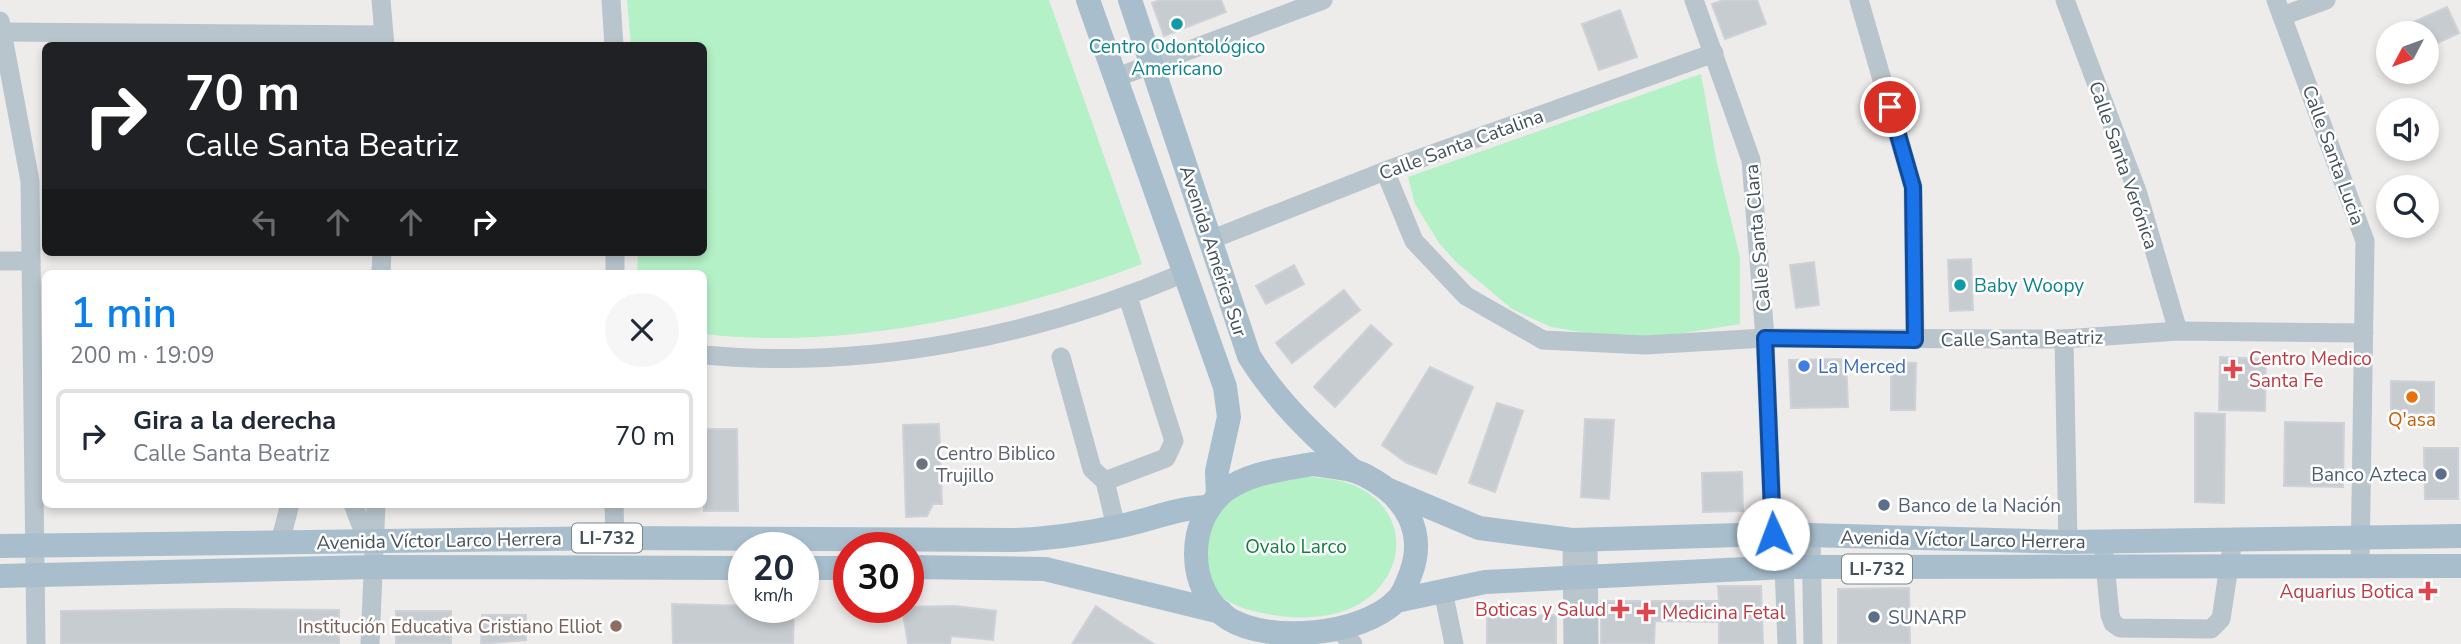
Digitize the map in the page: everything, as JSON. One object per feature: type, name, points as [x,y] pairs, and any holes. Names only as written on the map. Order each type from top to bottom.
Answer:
[{"type":"main road","name":"Avenida América Sur","points":[[1088,0],[1225,387],[1229,417],[1217,471],[1214,502]]},
{"type":"main road","name":"Avenida América Sur","points":[[1130,0],[1249,355],[1271,390],[1300,423],[1352,469]]},
{"type":"main road","points":[[924,567],[1045,569],[1227,626],[1331,637],[1396,601],[1416,559],[1417,533],[1408,510],[1389,490],[1352,469],[1312,464],[1242,480],[1214,502],[1200,527],[1196,562],[1205,589],[1227,626]]},
{"type":"main road","name":"Avenida Víctor Larco Herrera","points":[[1389,490],[1479,528],[1580,540],[1773,534],[2068,542],[2461,536]]},
{"type":"main road","name":"Avenida Víctor Larco Herrera","points":[[0,546],[615,538],[1049,539],[1116,527],[1214,502]]},
{"type":"main road","name":"Avenida Víctor Larco Herrera","points":[[1396,601],[1485,582],[1580,575],[1784,567],[1811,570],[2461,566]]},
{"type":"main road","name":"Avenida Víctor Larco Herrera","points":[[0,576],[372,567],[728,568]]},
{"type":"street","points":[[36,644],[30,181],[1,27],[384,40],[381,0]]},
{"type":"street","points":[[611,0],[614,42]]},
{"type":"street","points":[[1115,78],[1323,0]]},
{"type":"street","name":"Calle Santa Clara","points":[[1694,0],[1751,160],[1765,338],[1773,534],[1784,567],[1787,644]]},
{"type":"street","points":[[1859,0],[1913,187],[1915,340]]},
{"type":"street","name":"Calle Santa Verónica","points":[[2065,0],[2137,191],[2178,331]]},
{"type":"street","points":[[2279,8],[2326,0]]},
{"type":"street","name":"Calle Santa Lucia","points":[[2279,8],[2365,241],[2360,567]]},
{"type":"street","name":"Calle Santa Catalina","points":[[1210,240],[1385,171],[1714,53]]},
{"type":"street","name":"Calle Santa Beatriz","points":[[1385,171],[1413,241],[1466,296],[1543,340],[1645,345],[1765,338],[2064,339],[2178,331],[2364,333]]},
{"type":"street","points":[[0,261],[31,261]]},
{"type":"street","points":[[707,355],[755,360],[856,356],[952,345],[1128,297],[1186,272]]},
{"type":"street","points":[[1105,481],[1166,458],[1174,441],[1128,297]]},
{"type":"street","points":[[2064,339],[2068,542]]},
{"type":"street","points":[[1061,357],[1092,469],[1105,481],[1116,527]]},
{"type":"street","points":[[280,542],[289,508]]},
{"type":"street","points":[[355,508],[371,541]]},
{"type":"street","points":[[370,644],[371,541],[375,508]]},
{"type":"street","points":[[614,508],[615,538]]},
{"type":"street","points":[[1811,535],[1813,644]]},
{"type":"street","points":[[1013,567],[1014,540]]},
{"type":"street","points":[[1580,540],[1581,644]]},
{"type":"street","points":[[2104,541],[2110,615],[2113,623],[2120,628],[2211,629],[2221,619],[2233,540]]},
{"type":"street","points":[[1443,591],[1454,644]]},
{"type":"green space","points":[[627,0],[1049,0],[1142,264],[1039,298],[926,324],[812,337],[757,338],[707,334],[707,270],[637,270],[638,256],[707,256],[707,42],[631,42]]},
{"type":"green space","points":[[1701,74],[1717,163],[1740,257],[1740,324],[1634,341],[1551,327],[1512,309],[1456,262],[1439,243],[1415,204],[1408,177]]},
{"type":"green space","name":"Ovalo Larco","points":[[1306,476],[1353,485],[1374,498],[1388,514],[1395,532],[1396,552],[1390,570],[1379,588],[1363,602],[1341,612],[1306,617],[1258,612],[1240,607],[1220,596],[1209,586],[1202,573],[1201,519],[1251,482]]},
{"type":"building","name":"Centro Odontológico Americano","points":[[1160,0],[1221,0],[1226,12],[1164,36],[1152,3]]},
{"type":"building","points":[[1724,0],[1757,0],[1766,24],[1725,39],[1712,4]]},
{"type":"building","points":[[2447,7],[2459,33],[2440,42],[2440,21],[2416,21]]},
{"type":"building","points":[[1620,10],[1637,57],[1599,70],[1582,24]]},
{"type":"building","name":"Baby Woopy","points":[[1971,259],[1973,310],[1950,311],[1948,260]]},
{"type":"building","points":[[1814,262],[1819,305],[1796,308],[1790,265]]},
{"type":"building","points":[[1294,265],[1304,284],[1266,304],[1256,286]]},
{"type":"building","points":[[1344,290],[1360,310],[1292,363],[1276,343]]},
{"type":"building","points":[[1371,325],[1392,344],[1335,407],[1314,387]]},
{"type":"building","points":[[2220,357],[2266,359],[2265,411],[2219,410]]},
{"type":"building","points":[[1846,359],[1848,407],[1791,408],[1789,360]]},
{"type":"building","points":[[1891,362],[1916,363],[1915,410],[1891,410]]},
{"type":"building","points":[[1430,367],[1473,387],[1436,474],[1407,463],[1382,445]]},
{"type":"building","name":"Q'asa","points":[[2391,381],[2434,382],[2434,413],[2391,413]]},
{"type":"building","points":[[1497,403],[1523,411],[1495,492],[1469,483]]},
{"type":"building","points":[[2195,413],[2225,414],[2224,503],[2195,502]]},
{"type":"building","points":[[1585,419],[1614,420],[1609,499],[1581,497]]},
{"type":"building","points":[[2285,422],[2344,423],[2343,487],[2284,486]]},
{"type":"building","name":"Centro Biblico Trujillo","points":[[939,424],[942,504],[933,504],[927,516],[906,517],[903,425]]},
{"type":"building","points":[[707,429],[737,429],[738,511],[704,511],[704,508],[707,508]]},
{"type":"building","name":"Banco Azteca","points":[[2424,448],[2458,448],[2458,499],[2425,499]]},
{"type":"building","points":[[1742,472],[1743,511],[1703,512],[1702,473]]},
{"type":"building","points":[[1718,586],[1761,586],[1763,644],[1719,644],[1719,622],[1655,621],[1654,644],[1601,644],[1601,601],[1719,601]]},
{"type":"building","name":"SUNARP","points":[[1909,588],[1910,644],[1838,644],[1838,589]]},
{"type":"building","points":[[672,604],[728,605],[728,623],[794,623],[793,644],[673,644]]},
{"type":"building","points":[[954,606],[996,611],[993,640],[951,636],[950,644],[908,644],[905,623],[924,623],[924,607]]},
{"type":"building","points":[[1096,606],[1124,625],[1154,644],[1072,644]]},
{"type":"building","points":[[339,610],[339,644],[61,644],[61,611]]},
{"type":"building","points":[[396,611],[451,611],[451,644],[396,644]]},
{"type":"building","points":[[482,615],[526,615],[526,640],[481,644]]},
{"type":"building","points":[[1556,615],[1556,644],[1487,644],[1487,617]]},
{"type":"place","name":"Centro Odontológico Americano","points":[[1177,24]]},
{"type":"place","name":"Baby Woopy","points":[[1960,285]]},
{"type":"place","name":"La Merced","points":[[1804,366]]},
{"type":"place","name":"Centro Medico Santa Fe","points":[[2233,369]]},
{"type":"place","name":"Q'asa","points":[[2412,397]]},
{"type":"place","name":"Centro Biblico Trujillo","points":[[922,464]]},
{"type":"place","name":"Banco Azteca","points":[[2441,474]]},
{"type":"place","name":"Banco de la Nación","points":[[1884,505]]},
{"type":"place","name":"Aquarius Botica","points":[[2428,591]]},
{"type":"place","name":"Boticas y Salud","points":[[1620,609]]},
{"type":"place","name":"Medicina Fetal","points":[[1646,612]]},
{"type":"place","name":"SUNARP","points":[[1874,617]]},
{"type":"place","name":"Institución Educativa Cristiano Elliot","points":[[616,626]]},
{"type":"route","points":[[1773,534],[1765,338],[1915,340],[1913,187],[1890,107]]}]
